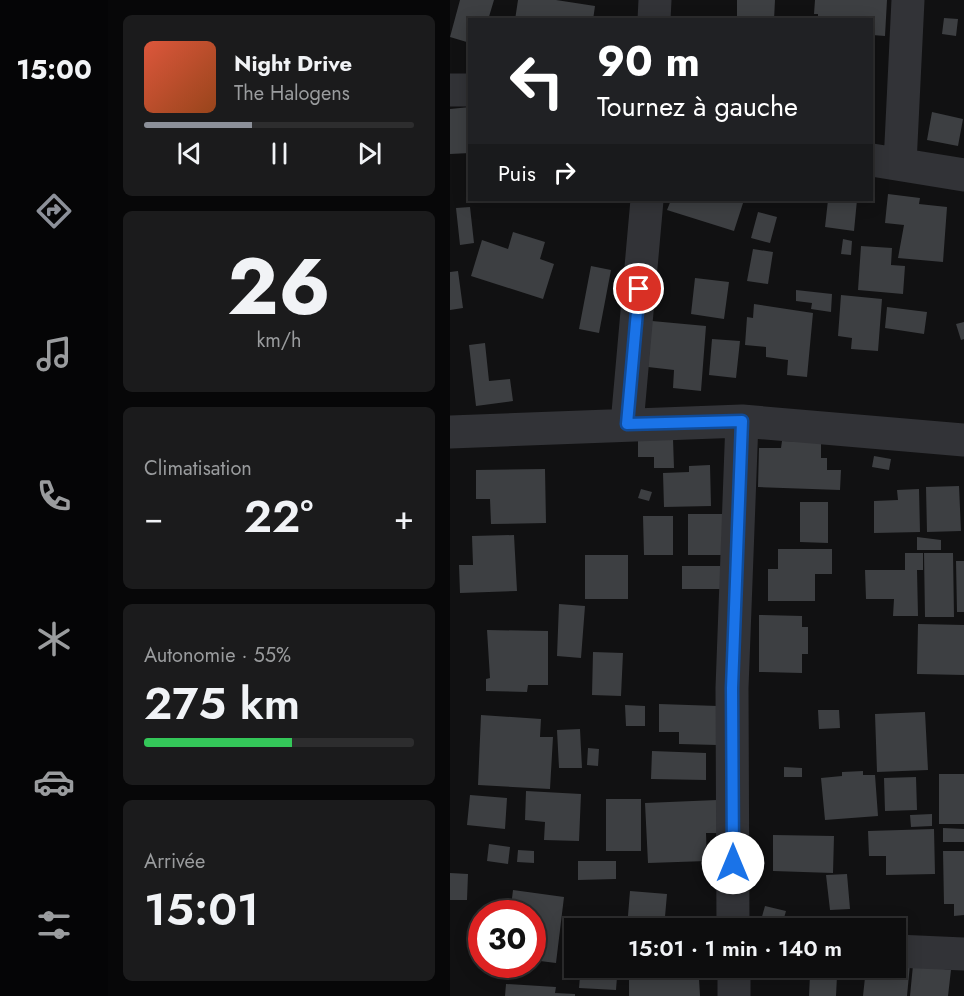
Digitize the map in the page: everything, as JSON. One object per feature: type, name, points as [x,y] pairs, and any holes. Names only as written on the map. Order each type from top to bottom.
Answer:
[{"type":"street","points":[[654,18],[655,0]]},
{"type":"street","points":[[908,0],[886,162],[964,175]]},
{"type":"street","points":[[450,90],[468,90]]},
{"type":"street","points":[[627,424],[647,201]]},
{"type":"street","points":[[733,918],[732,688],[742,421]]},
{"type":"street","points":[[450,432],[742,421],[964,440]]},
{"type":"street","points":[[906,951],[964,954]]},
{"type":"street","points":[[734,978],[734,996]]},
{"type":"building","points":[[460,0],[494,0],[489,18],[468,18],[468,42],[450,37]]},
{"type":"building","points":[[518,0],[556,0],[595,6],[593,18],[515,18]]},
{"type":"building","points":[[737,0],[775,0],[774,18],[737,18]]},
{"type":"building","points":[[815,0],[887,0],[885,36],[873,35],[873,18],[818,18],[818,14],[814,14]]},
{"type":"building","points":[[944,18],[958,19],[956,36],[942,34]]},
{"type":"building","points":[[468,107],[468,153],[450,154],[450,109]]},
{"type":"building","points":[[932,112],[963,119],[958,146],[927,140]]},
{"type":"building","points":[[888,194],[920,198],[919,204],[947,207],[943,262],[898,258],[904,225],[885,223]]},
{"type":"building","points":[[671,201],[744,201],[734,231],[667,210]]},
{"type":"building","points":[[828,201],[857,201],[854,231],[825,227]]},
{"type":"building","points":[[470,207],[474,243],[460,245],[456,208]]},
{"type":"building","points":[[758,212],[777,217],[770,243],[751,238]]},
{"type":"building","points":[[513,232],[545,242],[540,259],[554,264],[543,299],[471,276],[482,240],[508,249]]},
{"type":"building","points":[[843,239],[852,241],[851,255],[841,254]]},
{"type":"building","points":[[861,246],[892,248],[891,265],[905,266],[903,294],[858,290]]},
{"type":"building","points":[[753,249],[773,252],[768,284],[747,281]]},
{"type":"building","points":[[591,266],[611,270],[599,333],[579,329]]},
{"type":"building","points":[[458,271],[463,308],[450,310],[450,272]]},
{"type":"building","points":[[695,278],[729,282],[724,319],[691,314]]},
{"type":"building","points":[[796,290],[832,294],[831,312],[811,309],[812,303],[796,301]]},
{"type":"building","points":[[841,295],[882,299],[878,351],[851,349],[852,338],[838,336]]},
{"type":"building","points":[[754,304],[813,313],[807,377],[787,375],[788,360],[766,357],[766,347],[745,345],[747,317],[753,318]]},
{"type":"building","points":[[887,307],[927,312],[924,334],[885,328]]},
{"type":"building","points":[[652,321],[706,326],[701,391],[673,388],[674,370],[648,367]]},
{"type":"building","points":[[964,322],[964,339],[961,340],[956,324]]},
{"type":"building","points":[[712,339],[740,341],[736,378],[709,375]]},
{"type":"building","points":[[485,343],[489,381],[510,379],[513,401],[476,406],[469,345]]},
{"type":"building","points":[[638,439],[673,439],[674,468],[654,468],[654,457],[638,457]]},
{"type":"building","points":[[782,441],[821,442],[821,458],[827,458],[827,470],[841,470],[840,490],[758,487],[759,448],[781,448]]},
{"type":"building","points":[[874,456],[891,459],[889,470],[872,467]]},
{"type":"building","points":[[710,465],[711,506],[664,507],[663,473],[689,472],[689,466]]},
{"type":"building","points":[[545,469],[546,523],[491,524],[490,499],[476,499],[476,470]]},
{"type":"building","points":[[959,486],[961,531],[927,532],[926,487]]},
{"type":"building","points":[[641,489],[652,492],[649,501],[638,498]]},
{"type":"building","points":[[919,489],[920,532],[874,533],[874,501],[898,500],[897,490]]},
{"type":"building","points":[[800,502],[828,502],[828,543],[800,542]]},
{"type":"building","points":[[688,514],[728,514],[728,555],[688,555]]},
{"type":"building","points":[[643,516],[673,516],[673,555],[644,555]]},
{"type":"building","points":[[514,535],[517,591],[460,593],[459,565],[473,565],[472,536]]},
{"type":"building","points":[[917,537],[941,540],[941,550],[917,550]]},
{"type":"building","points":[[778,549],[832,549],[832,574],[815,574],[815,601],[768,601],[768,569],[778,569]]},
{"type":"building","points":[[905,553],[923,553],[923,570],[917,570],[918,616],[893,616],[894,599],[866,599],[865,570],[905,570]]},
{"type":"building","points":[[924,553],[953,553],[954,617],[925,617]]},
{"type":"building","points":[[585,555],[628,555],[628,599],[585,599]]},
{"type":"building","points":[[956,561],[964,561],[964,612],[957,612]]},
{"type":"building","points":[[682,566],[720,566],[720,589],[682,589]]},
{"type":"building","points":[[559,604],[585,606],[581,658],[557,656]]},
{"type":"building","points":[[759,615],[802,616],[802,627],[808,627],[808,654],[802,654],[802,673],[759,672]]},
{"type":"building","points":[[918,624],[964,625],[964,675],[917,674]]},
{"type":"building","points":[[487,630],[548,631],[548,685],[528,685],[527,692],[486,691],[486,679],[490,678]]},
{"type":"building","points":[[593,652],[623,653],[621,696],[592,695]]},
{"type":"building","points":[[659,704],[718,706],[717,745],[679,744],[679,732],[659,732]]},
{"type":"building","points":[[625,705],[645,706],[645,726],[626,726]]},
{"type":"building","points":[[818,710],[839,710],[840,728],[819,729]]},
{"type":"building","points":[[925,712],[928,770],[877,772],[875,714]]},
{"type":"building","points":[[481,715],[541,719],[540,737],[553,737],[550,789],[478,785]]},
{"type":"building","points":[[580,729],[582,768],[559,768],[557,730]]},
{"type":"building","points":[[588,748],[599,749],[598,766],[587,765]]},
{"type":"building","points":[[652,751],[706,753],[706,780],[651,779]]},
{"type":"building","points":[[784,767],[802,768],[802,777],[784,777]]},
{"type":"building","points":[[863,771],[863,775],[875,775],[878,816],[825,820],[821,778],[842,776],[842,772]]},
{"type":"building","points":[[939,774],[964,774],[964,824],[939,824]]},
{"type":"building","points":[[916,777],[917,810],[885,811],[884,778]]},
{"type":"building","points":[[526,791],[581,794],[579,841],[544,840],[545,822],[525,820]]},
{"type":"building","points":[[470,795],[507,798],[505,829],[467,825]]},
{"type":"building","points":[[606,799],[641,799],[641,851],[606,851]]},
{"type":"building","points":[[717,800],[718,833],[706,833],[707,861],[648,863],[645,803]]},
{"type":"building","points":[[932,814],[932,826],[911,827],[910,815]]},
{"type":"building","points":[[943,828],[964,829],[964,842],[943,842]]},
{"type":"building","points":[[934,829],[935,874],[886,875],[886,856],[869,856],[868,831]]},
{"type":"building","points":[[773,835],[834,836],[833,873],[773,871]]},
{"type":"building","points":[[489,844],[510,847],[508,864],[487,861]]},
{"type":"building","points":[[518,850],[534,851],[534,863],[517,862]]},
{"type":"building","points":[[943,851],[964,851],[964,915],[954,916],[954,904],[944,904]]},
{"type":"building","points":[[578,861],[616,861],[616,879],[578,880]]},
{"type":"building","points":[[450,873],[468,874],[467,900],[450,900]]},
{"type":"building","points":[[847,874],[850,909],[830,910],[826,875]]},
{"type":"building","points":[[513,890],[564,897],[556,963],[546,962],[546,900],[512,900]]},
{"type":"building","points":[[630,891],[667,894],[665,918],[628,918]]},
{"type":"building","points":[[765,906],[786,911],[784,918],[762,918]]},
{"type":"building","points":[[906,964],[910,964],[907,996],[863,996],[865,978],[906,978]]},
{"type":"building","points":[[913,965],[951,970],[948,996],[910,996]]},
{"type":"building","points":[[580,978],[617,978],[616,990],[579,988]]},
{"type":"building","points":[[810,978],[837,978],[836,996],[809,996]]},
{"type":"building","points":[[699,979],[700,996],[629,996],[629,980]]},
{"type":"building","points":[[506,984],[556,987],[555,993],[575,994],[575,996],[505,996]]},
{"type":"route","points":[[639,289],[627,424],[742,421],[732,688],[733,863]]}]
